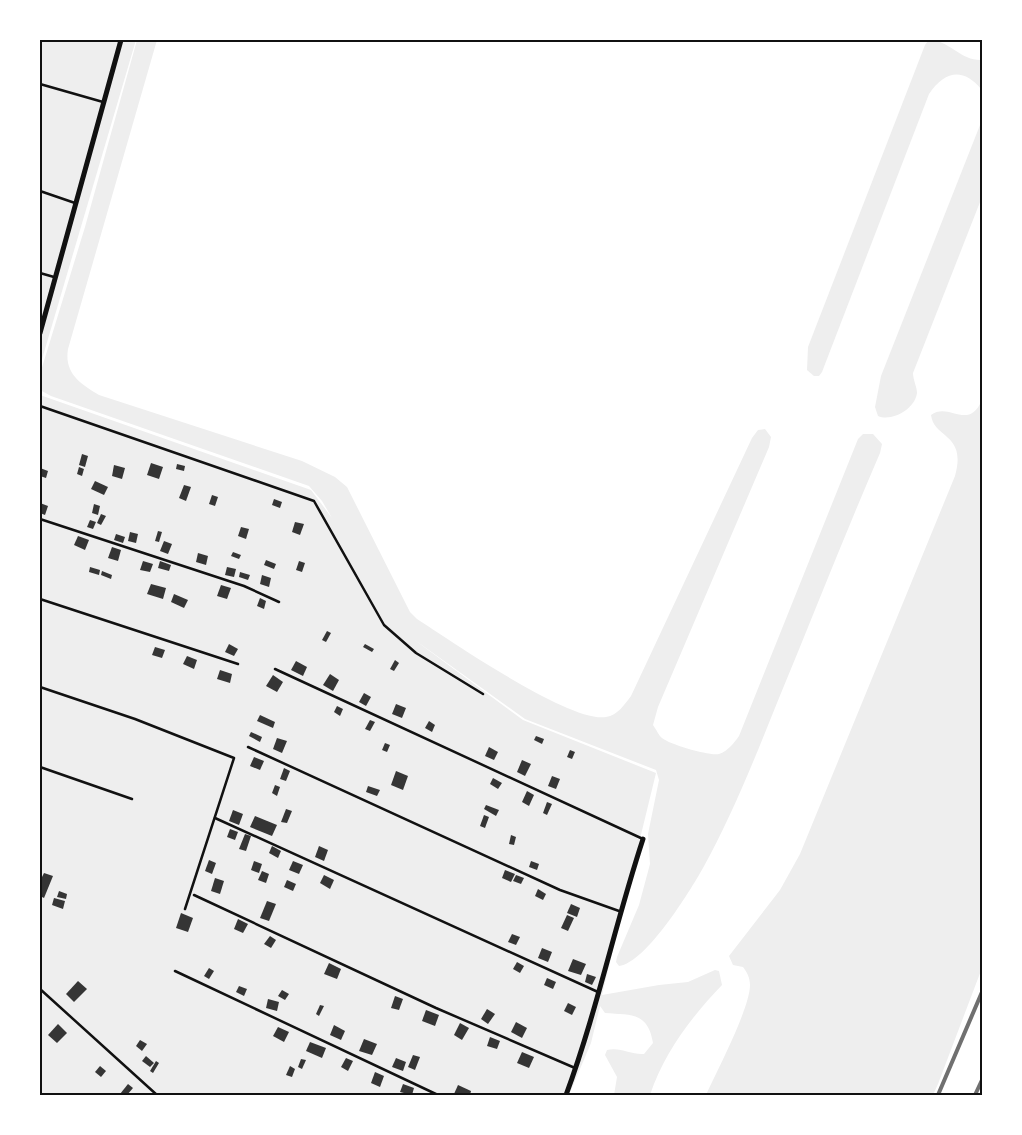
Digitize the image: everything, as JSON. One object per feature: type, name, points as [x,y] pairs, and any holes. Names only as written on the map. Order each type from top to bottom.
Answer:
[{"type":"street","points":[[40,333],[121,40]]},
{"type":"street","points":[[566,1095],[576,1069],[599,992],[619,911],[643,839]]},
{"type":"lane","points":[[40,84],[105,102]]},
{"type":"lane","points":[[40,191],[76,203]]},
{"type":"lane","points":[[40,273],[56,278]]},
{"type":"lane","points":[[40,406],[314,501],[384,625],[416,653],[482,694]]},
{"type":"lane","points":[[40,519],[244,586],[280,602]]},
{"type":"lane","points":[[40,599],[238,664]]},
{"type":"lane","points":[[275,669],[643,839]]},
{"type":"lane","points":[[40,687],[135,719],[234,758],[185,909]]},
{"type":"lane","points":[[248,747],[560,890],[619,911]]},
{"type":"lane","points":[[40,767],[132,799]]},
{"type":"lane","points":[[215,818],[599,992]]},
{"type":"lane","points":[[194,895],[436,1008],[576,1069]]},
{"type":"lane","points":[[175,971],[438,1095]]},
{"type":"lane","points":[[40,989],[157,1095]]},
{"type":"shaded area","points":[[40,40],[136,40],[40,366]]},
{"type":"shaded area","points":[[137,40],[157,40],[68,349],[68,365],[71,371],[80,382],[99,395],[302,461],[335,477],[347,487],[410,612],[417,619],[456,644],[539,694],[566,707],[589,715],[610,716],[623,706],[631,696],[752,438],[758,430],[765,429],[771,437],[769,447],[658,707],[653,725],[662,738],[681,747],[714,754],[725,751],[739,736],[858,439],[863,434],[873,434],[882,444],[880,453],[753,763],[724,827],[703,868],[678,908],[654,940],[630,962],[619,966],[616,962],[639,905],[650,864],[648,834],[659,780],[656,770],[525,719],[412,638],[523,720],[656,773],[602,995],[688,982],[715,970],[719,971],[722,985],[700,1009],[680,1036],[663,1064],[650,1095],[614,1095],[617,1077],[605,1055],[607,1050],[612,1049],[644,1054],[653,1043],[651,1033],[642,1020],[630,1015],[605,1013],[600,1006],[591,1043],[569,1095],[40,1095],[40,395],[311,490],[332,518],[322,501],[309,486],[51,396],[40,390],[40,374],[85,227]]},
{"type":"shaded area","points":[[933,40],[968,58],[982,60],[982,90],[968,78],[954,75],[941,80],[929,94],[822,372],[819,376],[814,376],[807,370],[808,347],[925,45],[928,41]]},
{"type":"shaded area","points":[[982,120],[982,197],[913,373],[917,391],[915,399],[907,409],[896,416],[878,416],[875,407],[881,376]]},
{"type":"shaded area","points":[[982,400],[982,968],[938,1084],[933,1095],[706,1095],[739,1024],[749,995],[750,982],[747,973],[743,967],[733,965],[729,956],[780,890],[800,854],[955,476],[958,462],[957,452],[949,438],[933,423],[931,415],[945,411],[964,415],[971,414],[977,409]]},
{"type":"building","points":[[82,454],[88,456],[85,467],[79,465]]},
{"type":"building","points":[[151,463],[163,467],[159,479],[147,475]]},
{"type":"building","points":[[177,464],[185,466],[184,471],[176,469]]},
{"type":"building","points":[[114,465],[125,468],[122,479],[112,476]]},
{"type":"building","points":[[79,467],[84,469],[82,476],[77,474]]},
{"type":"building","points":[[40,468],[48,471],[46,478],[40,476]]},
{"type":"building","points":[[95,481],[108,487],[104,495],[91,489]]},
{"type":"building","points":[[184,485],[191,487],[186,501],[179,498]]},
{"type":"building","points":[[212,495],[218,497],[215,506],[209,504]]},
{"type":"building","points":[[274,499],[282,502],[280,508],[272,505]]},
{"type":"building","points":[[40,503],[48,506],[45,515],[40,513]]},
{"type":"building","points":[[94,504],[100,506],[98,515],[92,513]]},
{"type":"building","points":[[101,514],[106,516],[101,525],[97,523]]},
{"type":"building","points":[[90,520],[96,522],[93,529],[87,527]]},
{"type":"building","points":[[295,522],[304,524],[300,535],[292,532]]},
{"type":"building","points":[[241,527],[249,529],[246,539],[238,536]]},
{"type":"building","points":[[158,531],[162,532],[159,542],[155,541]]},
{"type":"building","points":[[130,532],[138,534],[136,543],[128,541]]},
{"type":"building","points":[[116,534],[125,537],[123,543],[114,540]]},
{"type":"building","points":[[78,536],[89,540],[85,550],[74,545]]},
{"type":"building","points":[[164,541],[172,544],[168,554],[160,551]]},
{"type":"building","points":[[112,547],[121,550],[118,561],[108,558]]},
{"type":"building","points":[[233,552],[241,555],[239,559],[231,556]]},
{"type":"building","points":[[198,553],[208,556],[206,565],[196,562]]},
{"type":"building","points":[[266,560],[276,564],[274,569],[264,565]]},
{"type":"building","points":[[143,561],[153,564],[150,572],[140,570]]},
{"type":"building","points":[[160,561],[171,565],[169,571],[158,568]]},
{"type":"building","points":[[299,561],[305,563],[302,572],[296,570]]},
{"type":"building","points":[[90,567],[100,570],[99,575],[89,572]]},
{"type":"building","points":[[227,567],[236,569],[234,577],[225,575]]},
{"type":"building","points":[[102,571],[112,575],[111,579],[101,575]]},
{"type":"building","points":[[240,572],[250,575],[248,580],[239,577]]},
{"type":"building","points":[[262,575],[271,578],[269,587],[260,584]]},
{"type":"building","points":[[151,584],[166,588],[163,599],[147,594]]},
{"type":"building","points":[[221,585],[231,588],[227,599],[217,596]]},
{"type":"building","points":[[174,594],[188,600],[184,608],[171,602]]},
{"type":"building","points":[[260,598],[266,601],[264,609],[257,606]]},
{"type":"building","points":[[327,631],[331,633],[326,642],[322,640]]},
{"type":"building","points":[[229,644],[238,649],[234,656],[225,652]]},
{"type":"building","points":[[365,644],[374,649],[372,652],[363,647]]},
{"type":"building","points":[[155,647],[165,650],[162,658],[152,655]]},
{"type":"building","points":[[187,656],[197,660],[194,669],[183,664]]},
{"type":"building","points":[[395,660],[399,663],[394,671],[390,669]]},
{"type":"building","points":[[296,661],[307,667],[303,676],[291,670]]},
{"type":"building","points":[[220,670],[232,674],[230,683],[217,679]]},
{"type":"building","points":[[330,674],[339,680],[333,691],[323,685]]},
{"type":"building","points":[[273,675],[283,682],[277,692],[266,686]]},
{"type":"building","points":[[364,693],[371,697],[366,706],[359,702]]},
{"type":"building","points":[[396,704],[406,708],[402,718],[392,714]]},
{"type":"building","points":[[337,706],[343,709],[340,716],[334,712]]},
{"type":"building","points":[[260,715],[275,722],[273,728],[257,721]]},
{"type":"building","points":[[370,720],[375,722],[370,731],[365,729]]},
{"type":"building","points":[[429,721],[435,725],[432,732],[425,728]]},
{"type":"building","points":[[251,732],[262,737],[260,742],[249,736]]},
{"type":"building","points":[[536,736],[544,739],[542,744],[534,740]]},
{"type":"building","points":[[277,738],[287,741],[282,753],[273,749]]},
{"type":"building","points":[[385,743],[390,745],[387,752],[382,750]]},
{"type":"building","points":[[489,747],[498,752],[494,760],[485,756]]},
{"type":"building","points":[[570,750],[575,752],[572,759],[567,757]]},
{"type":"building","points":[[254,757],[264,761],[260,770],[250,766]]},
{"type":"building","points":[[522,760],[531,764],[525,776],[517,772]]},
{"type":"building","points":[[284,768],[290,771],[286,781],[280,779]]},
{"type":"building","points":[[396,771],[408,776],[403,790],[391,785]]},
{"type":"building","points":[[552,776],[560,779],[556,789],[548,786]]},
{"type":"building","points":[[493,778],[502,783],[498,789],[490,784]]},
{"type":"building","points":[[275,785],[280,787],[277,796],[272,793]]},
{"type":"building","points":[[368,786],[380,790],[377,796],[366,792]]},
{"type":"building","points":[[527,791],[534,795],[529,806],[522,802]]},
{"type":"building","points":[[547,802],[552,804],[547,815],[543,813]]},
{"type":"building","points":[[486,805],[499,810],[496,816],[484,809]]},
{"type":"building","points":[[286,809],[292,811],[287,823],[281,822]]},
{"type":"building","points":[[233,810],[243,814],[239,825],[229,821]]},
{"type":"building","points":[[484,815],[489,817],[485,828],[480,826]]},
{"type":"building","points":[[255,816],[277,825],[272,836],[250,827]]},
{"type":"building","points":[[230,829],[238,832],[235,840],[227,837]]},
{"type":"building","points":[[245,834],[251,836],[246,851],[239,849]]},
{"type":"building","points":[[511,835],[516,837],[514,845],[509,844]]},
{"type":"building","points":[[272,846],[281,851],[278,858],[269,853]]},
{"type":"building","points":[[319,846],[328,850],[324,861],[315,857]]},
{"type":"building","points":[[209,860],[216,863],[212,874],[205,871]]},
{"type":"building","points":[[254,861],[262,864],[259,873],[251,870]]},
{"type":"building","points":[[293,861],[303,865],[299,874],[289,870]]},
{"type":"building","points":[[531,861],[539,864],[537,870],[529,867]]},
{"type":"building","points":[[505,870],[515,874],[511,882],[502,878]]},
{"type":"building","points":[[262,871],[269,874],[266,883],[258,880]]},
{"type":"building","points":[[44,873],[53,876],[44,898],[40,896],[40,881]]},
{"type":"building","points":[[324,875],[334,880],[330,889],[320,883]]},
{"type":"building","points":[[516,875],[524,878],[521,884],[513,881]]},
{"type":"building","points":[[215,878],[224,881],[220,894],[211,891]]},
{"type":"building","points":[[287,880],[296,884],[293,891],[284,887]]},
{"type":"building","points":[[538,889],[546,894],[543,900],[535,896]]},
{"type":"building","points":[[59,891],[67,894],[66,899],[57,897]]},
{"type":"building","points":[[54,898],[65,901],[63,909],[52,905]]},
{"type":"building","points":[[267,901],[276,904],[269,921],[260,918]]},
{"type":"building","points":[[571,904],[580,908],[577,917],[567,913]]},
{"type":"building","points":[[181,913],[193,918],[188,932],[176,928]]},
{"type":"building","points":[[567,915],[574,918],[568,931],[561,928]]},
{"type":"building","points":[[238,919],[248,924],[243,933],[234,929]]},
{"type":"building","points":[[512,934],[520,937],[516,945],[508,942]]},
{"type":"building","points":[[270,936],[276,940],[271,948],[264,944]]},
{"type":"building","points":[[542,948],[552,952],[548,962],[538,958]]},
{"type":"building","points":[[573,959],[586,964],[581,975],[568,971]]},
{"type":"building","points":[[517,962],[524,966],[520,973],[513,969]]},
{"type":"building","points":[[329,963],[341,969],[337,979],[324,974]]},
{"type":"building","points":[[209,968],[214,971],[209,979],[204,976]]},
{"type":"building","points":[[587,974],[596,977],[592,985],[585,982]]},
{"type":"building","points":[[547,978],[556,982],[553,989],[544,985]]},
{"type":"building","points":[[78,981],[87,989],[74,1002],[66,994]]},
{"type":"building","points":[[239,986],[247,989],[244,996],[236,992]]},
{"type":"building","points":[[282,990],[289,994],[285,1000],[278,996]]},
{"type":"building","points":[[395,996],[403,999],[399,1010],[391,1008]]},
{"type":"building","points":[[268,999],[279,1002],[277,1011],[266,1008]]},
{"type":"building","points":[[568,1003],[576,1007],[572,1015],[564,1011]]},
{"type":"building","points":[[320,1005],[324,1006],[319,1016],[316,1014]]},
{"type":"building","points":[[487,1009],[495,1014],[488,1024],[481,1019]]},
{"type":"building","points":[[426,1010],[439,1015],[435,1026],[422,1021]]},
{"type":"building","points":[[516,1022],[527,1028],[522,1038],[511,1032]]},
{"type":"building","points":[[460,1023],[469,1028],[462,1040],[454,1035]]},
{"type":"building","points":[[58,1024],[67,1033],[57,1043],[48,1035]]},
{"type":"building","points":[[334,1025],[345,1031],[341,1040],[330,1035]]},
{"type":"building","points":[[278,1027],[289,1032],[284,1042],[273,1036]]},
{"type":"building","points":[[490,1037],[500,1041],[497,1049],[487,1046]]},
{"type":"building","points":[[364,1039],[377,1044],[372,1055],[359,1051]]},
{"type":"building","points":[[140,1040],[147,1044],[142,1051],[136,1046]]},
{"type":"building","points":[[310,1042],[326,1048],[322,1058],[306,1051]]},
{"type":"building","points":[[522,1052],[534,1057],[529,1068],[517,1063]]},
{"type":"building","points":[[413,1055],[420,1057],[415,1070],[408,1067]]},
{"type":"building","points":[[146,1056],[154,1063],[150,1067],[142,1061]]},
{"type":"building","points":[[346,1058],[353,1061],[348,1071],[341,1067]]},
{"type":"building","points":[[396,1058],[406,1062],[403,1071],[392,1067]]},
{"type":"building","points":[[301,1059],[306,1060],[302,1069],[298,1067]]},
{"type":"building","points":[[156,1061],[159,1063],[153,1073],[150,1071]]},
{"type":"building","points":[[100,1066],[106,1071],[101,1077],[95,1072]]},
{"type":"building","points":[[290,1066],[295,1069],[292,1077],[286,1075]]},
{"type":"building","points":[[375,1072],[384,1076],[380,1087],[371,1083]]},
{"type":"building","points":[[128,1084],[133,1088],[127,1095],[120,1094]]},
{"type":"building","points":[[403,1084],[414,1088],[412,1095],[400,1092]]},
{"type":"building","points":[[458,1085],[471,1091],[470,1095],[454,1094]]},
{"type":"railway","points":[[938,1095],[982,992]]},
{"type":"railway","points":[[975,1095],[982,1080]]}]
